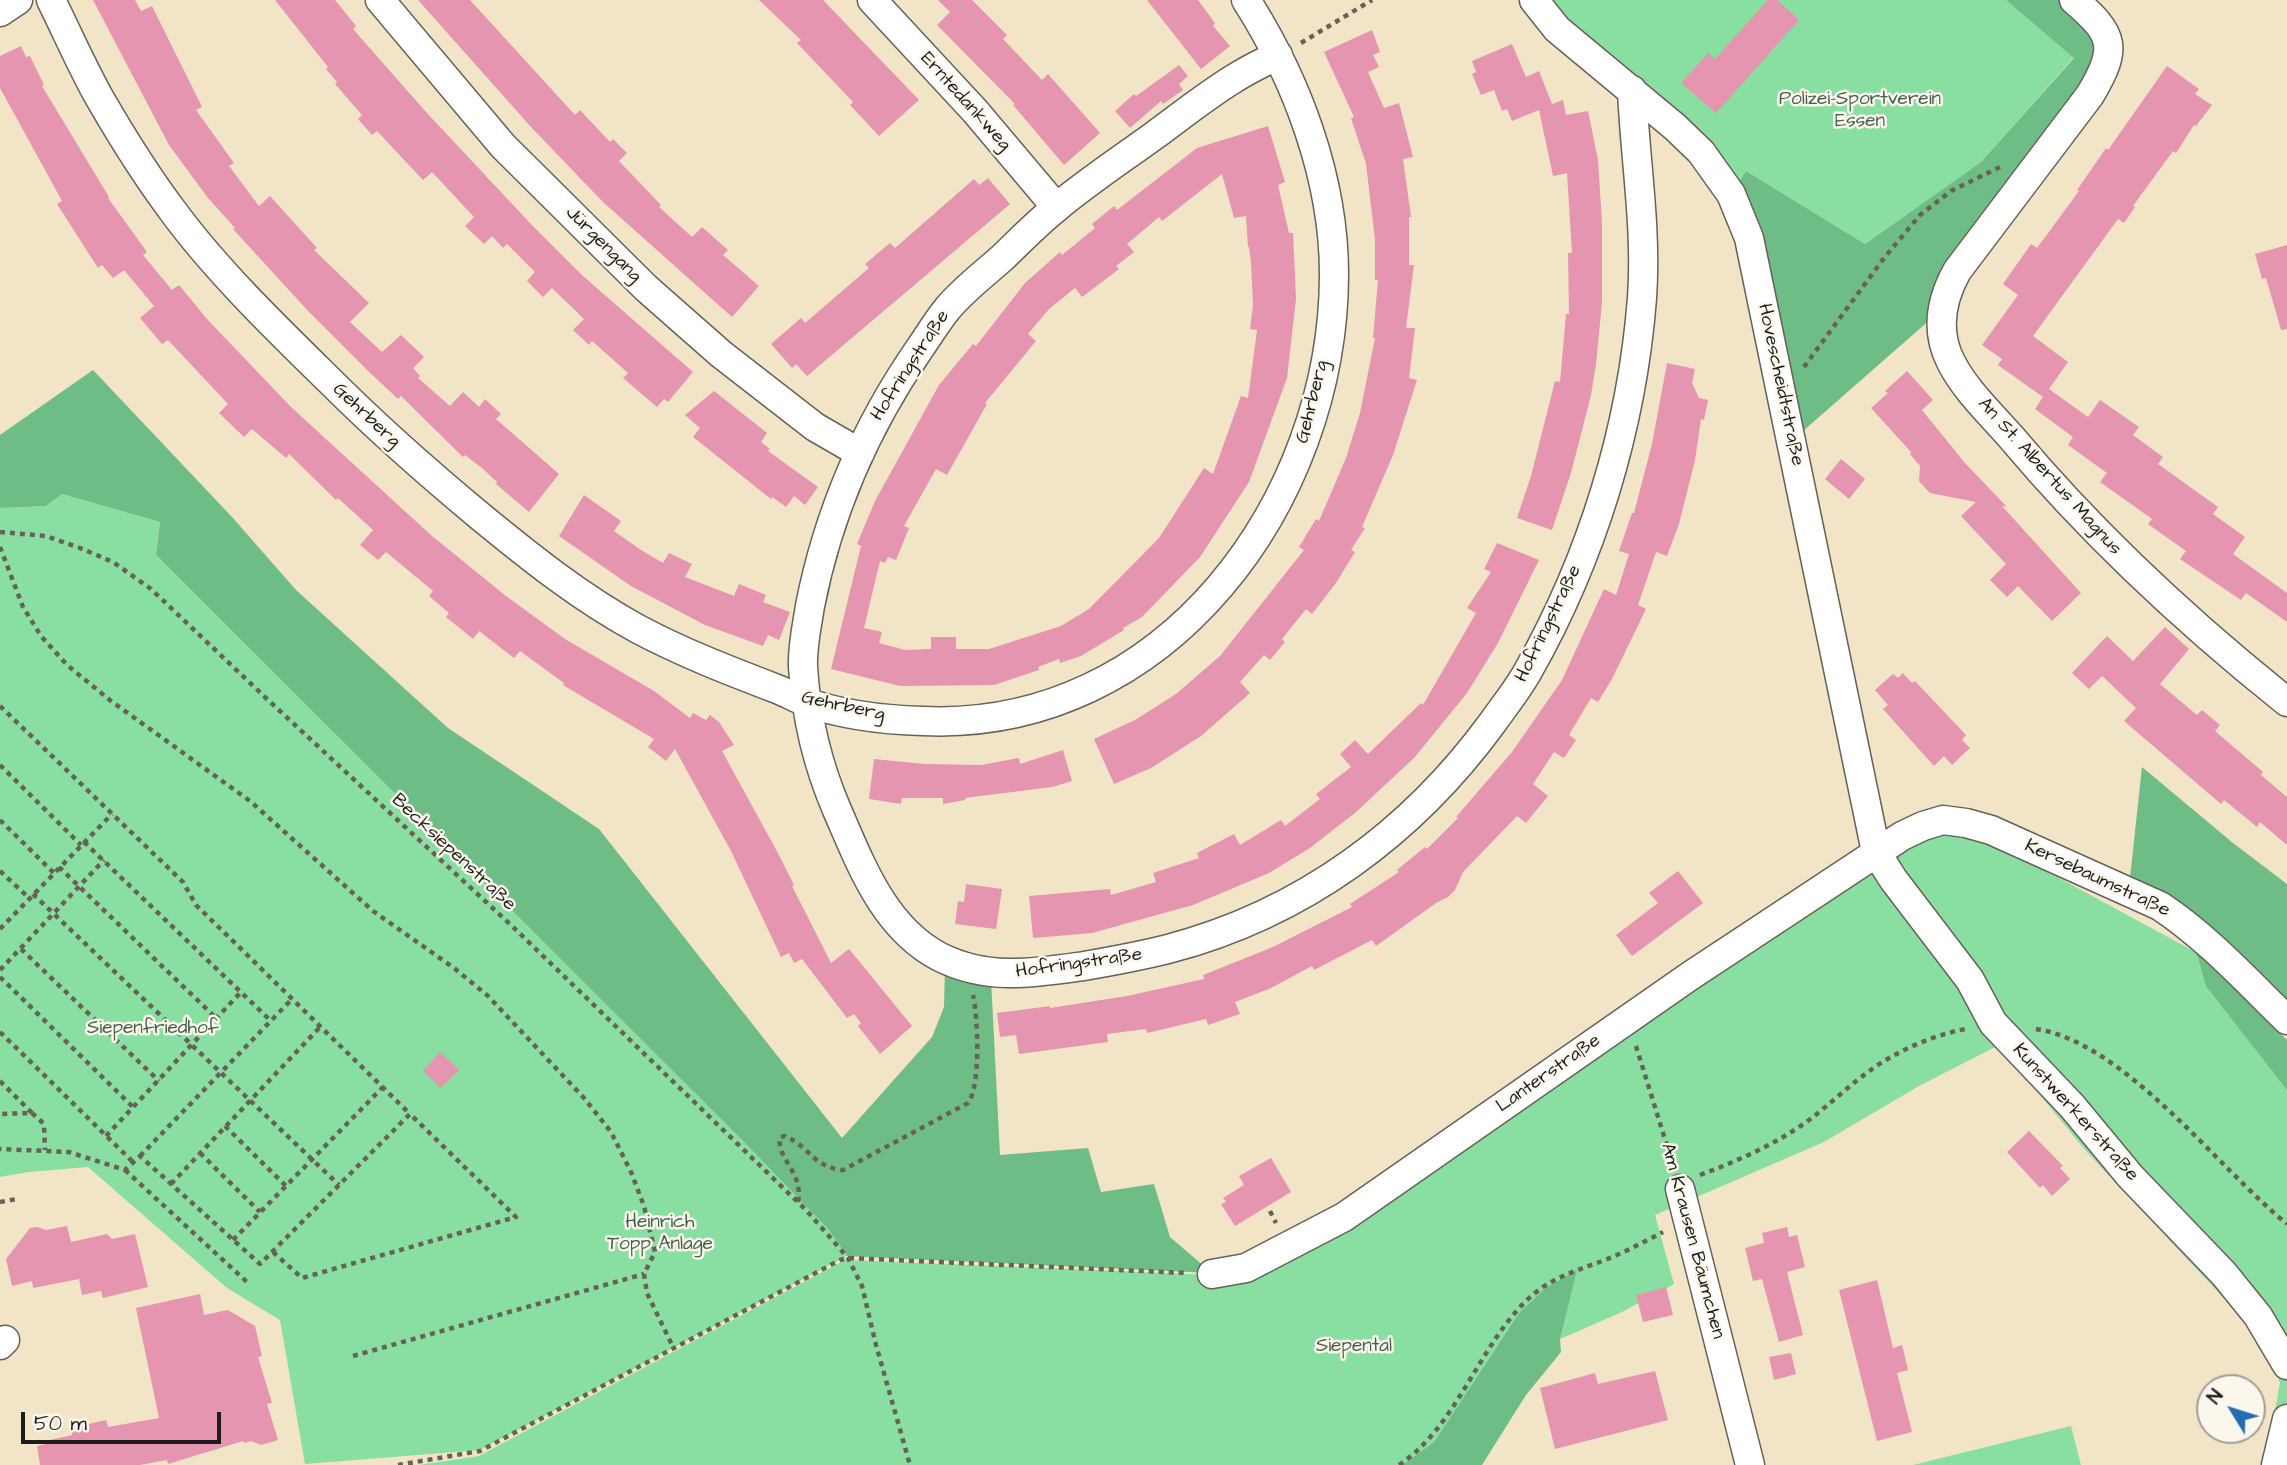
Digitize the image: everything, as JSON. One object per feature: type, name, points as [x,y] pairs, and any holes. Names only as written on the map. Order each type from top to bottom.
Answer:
[{"type":"street","points":[[0,12],[18,0]]},
{"type":"street","name":"Gehrberg","points":[[51,0],[97,94],[145,173],[179,220],[290,342],[394,442],[533,560],[583,596],[636,628],[692,655],[808,703],[852,713],[921,721],[978,721],[1035,709],[1096,686],[1143,658],[1192,618],[1235,570],[1275,507],[1305,442],[1321,383],[1330,326],[1334,273],[1327,205],[1317,156],[1278,55],[1246,0]]},
{"type":"street","name":"Jürgengang","points":[[380,0],[503,146],[646,288],[721,355],[815,427],[860,453]]},
{"type":"street","name":"Erntedankweg","points":[[872,0],[975,111],[1056,207]]},
{"type":"street","name":"Hovescheidtstraße","points":[[1534,0],[1557,29],[1632,90],[1701,152],[1731,194],[1749,238],[1876,852]]},
{"type":"street","name":"An St. Albertus Magnus","points":[[2074,0],[2104,29],[2109,53],[2103,73],[2090,95],[1957,271],[1942,304],[1944,342],[1951,362],[1970,389],[2039,471],[2133,568],[2232,658],[2287,702]]},
{"type":"street","name":"Hofringstraße","points":[[1278,55],[1234,79],[1056,207],[949,306],[891,393],[860,453],[829,529],[817,570],[803,663],[818,761],[852,844],[874,890],[892,918],[915,942],[968,969],[993,974],[1028,974],[1133,958],[1205,939],[1287,905],[1350,866],[1411,817],[1470,753],[1527,675],[1573,579],[1601,503],[1623,425],[1636,358],[1643,293],[1643,218],[1634,139],[1632,90]]},
{"type":"street","name":"Kersebaumstraße","points":[[1876,852],[1923,826],[1943,820],[1991,830],[2160,906],[2210,944],[2287,1020]]},
{"type":"street","name":"Lanterstraße","points":[[1213,1274],[1246,1268],[1344,1217],[1876,852]]},
{"type":"street","name":"Kunstwerkerstraße","points":[[1876,852],[1893,879],[1970,980],[1993,1023],[2072,1106],[2130,1176],[2224,1274],[2258,1316],[2287,1365]]},
{"type":"street","name":"Am Krausen Bäumchen","points":[[1680,1185],[1750,1465]]},
{"type":"street","points":[[2276,1465],[2287,1419]]},
{"type":"path","points":[[1278,55],[1372,0]]},
{"type":"path","points":[[1782,390],[1807,363],[1884,258],[1920,215],[1951,191],[2015,160],[2025,157],[2039,162]]},
{"type":"path","name":"Becksiepenstraße","points":[[0,532],[46,536],[80,548],[113,562],[151,589],[512,926],[798,1202],[848,1258],[862,1286],[910,1465]]},
{"type":"path","points":[[0,547],[23,607],[41,636],[67,665],[111,701],[250,801],[373,911],[454,968],[488,996],[584,1098],[611,1132],[631,1172],[655,1252],[644,1274],[647,1293],[674,1349]]},
{"type":"path","points":[[1,708],[183,882],[196,905],[516,1217],[302,1278],[273,1252]]},
{"type":"path","points":[[0,765],[104,860],[271,1021]]},
{"type":"path","points":[[1,926],[112,814]]},
{"type":"path","points":[[0,820],[54,873]]},
{"type":"path","points":[[0,970],[104,860]]},
{"type":"path","points":[[59,867],[216,1018]]},
{"type":"path","points":[[0,871],[54,914],[339,1185]]},
{"type":"path","points":[[21,949],[159,1081]]},
{"type":"path","points":[[798,1202],[801,1190],[779,1145],[780,1137],[785,1136],[796,1141],[827,1168],[843,1170],[968,1103],[973,1097],[977,1073],[975,1001],[968,969]]},
{"type":"path","points":[[0,977],[134,1108]]},
{"type":"path","points":[[106,1136],[241,992]]},
{"type":"path","points":[[125,1170],[292,999]]},
{"type":"path","name":"Am Krausen Bäumchen","points":[[1628,1020],[1680,1185]]},
{"type":"path","points":[[1680,1185],[1748,1157],[1778,1141],[1869,1071],[1895,1055],[1955,1031],[1993,1023],[2041,1030],[2069,1040],[2115,1065],[2155,1099],[2287,1224]]},
{"type":"path","points":[[171,1184],[321,1026]]},
{"type":"path","points":[[0,1032],[134,1163]]},
{"type":"path","points":[[0,1081],[44,1124],[45,1150]]},
{"type":"path","points":[[233,1240],[383,1087]]},
{"type":"path","points":[[0,1114],[32,1113]]},
{"type":"path","points":[[140,1156],[260,1264],[410,1114]]},
{"type":"path","points":[[225,1126],[285,1186]]},
{"type":"path","points":[[0,1149],[69,1152],[125,1170],[247,1282]]},
{"type":"path","points":[[200,1153],[260,1212]]},
{"type":"path","points":[[0,1202],[17,1199]]},
{"type":"path","points":[[1399,1465],[1429,1438],[1510,1319],[1540,1287],[1571,1271],[1625,1251],[1688,1220]]},
{"type":"path","points":[[398,1465],[480,1451],[848,1258],[1213,1274]]},
{"type":"path","points":[[353,1356],[644,1274]]},
{"type":"green space","name":"Polizei-Sportverein Essen","points":[[1540,0],[2006,0],[2074,57],[1981,162],[1865,244],[1746,171],[1733,191]]},
{"type":"green space","points":[[2006,0],[2069,0],[2101,27],[2101,67],[1940,311],[1795,438],[1733,191],[1746,171],[1865,244],[1981,162],[2074,58]]},
{"type":"green space","points":[[93,370],[232,517],[296,590],[448,728],[599,829],[842,1138],[932,1037],[944,1007],[945,967],[991,979],[1000,1155],[1088,1148],[1101,1192],[1154,1184],[1170,1237],[1212,1273],[847,1256],[828,1229],[747,1145],[156,555],[160,522],[62,494],[46,506],[0,508],[0,435]]},
{"type":"green space","points":[[62,494],[160,522],[156,555],[747,1145],[828,1229],[847,1256],[480,1450],[305,1464],[280,1320],[227,1288],[88,1167],[0,1177],[0,508],[46,506]]},
{"type":"green space","points":[[2142,767],[2287,884],[2287,1007],[2130,878]]},
{"type":"green space","name":"Siepental","points":[[1925,827],[1987,839],[2201,955],[2287,1040],[2287,1465],[2265,1465],[2280,1383],[2269,1351],[2235,1310],[2086,1151],[1999,1045],[1919,1086],[1824,1142],[1655,1215],[1674,1284],[1622,1312],[1560,1339],[1576,1271],[1519,1313],[1434,1442],[1402,1465],[419,1465],[479,1456],[845,1260],[1213,1275],[1247,1269]]},
{"type":"green space","points":[[2197,954],[2287,1040],[2287,1090],[2206,986]]},
{"type":"green space","points":[[1577,1270],[1560,1339],[1561,1352],[1526,1395],[1482,1465],[1402,1465],[1434,1442],[1519,1313],[1546,1288]]},
{"type":"green space","points":[[2071,1426],[2081,1465],[1913,1465]]},
{"type":"building","points":[[93,0],[135,0],[141,11],[152,6],[202,107],[196,110],[234,163],[229,166],[259,206],[270,196],[317,248],[314,250],[369,303],[350,322],[382,352],[401,335],[424,357],[413,368],[420,376],[418,378],[450,406],[463,392],[479,407],[485,399],[501,414],[496,419],[559,474],[529,512],[496,484],[482,468],[465,455],[463,457],[401,396],[398,399],[366,369],[233,229],[235,228],[208,198],[169,145]]},
{"type":"building","points":[[275,0],[335,0],[356,26],[353,29],[529,222],[583,276],[693,372],[668,402],[664,399],[657,407],[623,378],[628,373],[592,341],[589,345],[573,330],[584,319],[552,288],[543,297],[527,281],[535,272],[507,244],[503,248],[492,236],[484,244],[465,226],[474,217],[432,172],[423,180],[377,131],[372,135],[358,119],[362,115],[335,84],[337,82],[326,69],[328,67]]},
{"type":"building","points":[[418,0],[470,0],[575,115],[580,110],[610,142],[613,139],[627,153],[619,161],[661,205],[659,207],[692,237],[702,227],[728,250],[723,255],[759,286],[732,317],[603,202],[531,127]]},
{"type":"building","points":[[759,0],[823,0],[919,100],[879,136],[850,105],[853,102],[797,43],[801,40]]},
{"type":"building","points":[[938,0],[972,0],[1007,35],[1003,39],[1042,80],[1048,74],[1100,133],[1064,165],[1013,105],[1015,104],[937,25],[950,12]]},
{"type":"building","points":[[1147,0],[1198,0],[1215,23],[1213,26],[1230,46],[1201,69]]},
{"type":"building","points":[[1768,0],[1777,0],[1799,20],[1716,113],[1681,83],[1708,53],[1715,59]]},
{"type":"building","points":[[1372,30],[1380,52],[1373,55],[1379,67],[1368,72],[1384,108],[1399,103],[1413,157],[1403,159],[1411,217],[1409,265],[1414,265],[1406,328],[1415,328],[1409,378],[1417,380],[1393,455],[1362,527],[1365,528],[1351,550],[1355,552],[1312,614],[1306,609],[1282,639],[1285,642],[1270,660],[1264,655],[1240,682],[1250,693],[1201,736],[1151,768],[1114,784],[1094,739],[1135,720],[1176,694],[1220,656],[1304,550],[1299,547],[1316,519],[1319,521],[1346,458],[1360,413],[1375,338],[1378,280],[1375,280],[1375,239],[1366,164],[1351,118],[1354,117],[1324,52]]},
{"type":"building","points":[[1512,44],[1526,77],[1539,71],[1552,104],[1563,100],[1566,115],[1588,111],[1598,160],[1602,223],[1602,302],[1596,364],[1571,473],[1552,530],[1517,518],[1531,476],[1555,381],[1560,382],[1566,314],[1569,314],[1568,253],[1572,253],[1567,173],[1553,176],[1539,110],[1512,121],[1507,109],[1502,111],[1494,90],[1481,95],[1472,74],[1476,72],[1472,61]]},
{"type":"building","points":[[21,46],[26,57],[30,56],[44,85],[42,86],[108,198],[147,252],[143,255],[172,290],[179,285],[207,319],[291,407],[432,536],[506,596],[565,639],[654,691],[690,718],[693,713],[706,720],[710,715],[719,722],[734,745],[722,751],[779,855],[831,963],[849,949],[912,1026],[880,1054],[858,1026],[861,1023],[854,1014],[847,1018],[802,959],[794,963],[789,953],[781,957],[731,851],[675,749],[666,761],[648,747],[654,739],[563,685],[564,683],[520,651],[514,658],[479,631],[473,639],[446,617],[449,613],[429,596],[433,591],[386,552],[378,560],[360,545],[373,530],[338,498],[336,500],[289,454],[286,458],[252,429],[244,437],[219,413],[228,404],[168,340],[162,344],[140,318],[154,306],[124,270],[113,278],[102,265],[98,268],[57,204],[62,201],[0,88],[0,56]]},
{"type":"building","points":[[1179,65],[1188,76],[1179,84],[1183,90],[1163,104],[1161,101],[1130,128],[1115,111],[1134,94],[1136,96]]},
{"type":"building","points":[[2167,66],[2199,89],[2195,94],[2212,105],[2196,126],[2194,125],[2176,153],[2173,151],[2133,206],[2135,207],[2124,223],[2118,219],[2033,336],[2068,362],[2049,389],[2088,417],[2100,400],[2139,427],[2133,435],[2163,457],[2158,464],[2218,507],[2213,514],[2245,537],[2233,554],[2287,593],[2287,622],[2246,593],[2241,600],[2180,559],[2186,551],[2148,524],[2152,519],[2100,482],[2107,473],[2068,445],[2073,437],[2035,409],[2043,397],[1998,365],[2002,359],[1982,345],[2018,295],[2003,284],[2031,244],[2037,248]]},
{"type":"building","points":[[1268,126],[1285,182],[1278,185],[1289,233],[1293,233],[1296,299],[1287,378],[1249,482],[1200,557],[1142,617],[1123,628],[1124,630],[1081,656],[1060,663],[1059,659],[1038,667],[1039,670],[994,685],[900,686],[831,669],[861,546],[857,544],[875,501],[939,385],[973,344],[976,346],[1025,283],[1060,252],[1062,255],[1095,228],[1092,224],[1114,206],[1117,210],[1197,148]],"holes":[[[1222,174],[1234,218],[1246,216],[1253,305],[1250,329],[1257,330],[1248,398],[1241,396],[1213,474],[1204,468],[1159,538],[1089,609],[1061,626],[989,649],[956,649],[956,637],[931,637],[931,649],[905,650],[879,643],[882,632],[864,628],[880,561],[885,563],[888,557],[896,560],[909,528],[904,526],[936,469],[947,475],[987,404],[985,403],[1036,341],[1028,334],[1049,309],[1075,288],[1082,297],[1119,269],[1116,266],[1134,252],[1127,244],[1159,217],[1162,221]]]},
{"type":"building","points":[[988,178],[1010,204],[807,376],[796,364],[792,368],[771,344],[801,318],[805,323],[869,268],[865,264],[890,243],[895,248],[974,179],[979,185]]},
{"type":"building","points":[[2287,245],[2287,329],[2281,330],[2266,278],[2262,279],[2255,254]]},
{"type":"building","points":[[1667,363],[1695,369],[1692,383],[1699,398],[1708,400],[1704,420],[1701,419],[1695,460],[1679,524],[1667,556],[1656,552],[1638,605],[1646,609],[1612,679],[1598,702],[1591,698],[1569,735],[1576,740],[1564,758],[1554,752],[1533,784],[1548,796],[1526,823],[1517,816],[1463,872],[1455,890],[1448,897],[1376,946],[1372,940],[1314,970],[1312,966],[1271,988],[1235,1002],[1240,1014],[1208,1025],[1206,1019],[1147,1033],[1146,1029],[1107,1034],[1108,1042],[1019,1054],[1016,1035],[1000,1037],[997,1013],[1127,996],[1204,979],[1203,975],[1273,947],[1352,907],[1350,904],[1399,872],[1397,870],[1425,847],[1427,849],[1458,818],[1456,817],[1512,752],[1562,680],[1604,589],[1616,595],[1629,554],[1619,551],[1634,513],[1652,444]]},
{"type":"building","points":[[1907,371],[1933,400],[1922,410],[1965,463],[2007,507],[2002,506],[2081,593],[2052,621],[2018,586],[2007,597],[1990,580],[2006,564],[1961,516],[1976,502],[1930,493],[1919,481],[1920,466],[1911,452],[1871,408]]},
{"type":"building","points":[[714,391],[767,433],[761,442],[770,449],[768,451],[818,487],[805,505],[794,496],[786,507],[772,497],[771,499],[693,437],[700,428],[685,415]]},
{"type":"building","points":[[1841,459],[1865,479],[1849,499],[1825,479]]},
{"type":"building","points":[[584,495],[621,521],[614,531],[641,550],[663,563],[669,553],[692,564],[685,577],[734,596],[739,584],[766,595],[763,602],[790,612],[779,640],[768,635],[763,646],[705,625],[631,586],[559,536]]},
{"type":"building","points":[[1497,543],[1539,560],[1498,643],[1467,693],[1414,758],[1356,812],[1310,848],[1269,873],[1193,905],[1092,933],[1033,938],[1029,896],[1110,889],[1111,895],[1156,882],[1153,873],[1199,858],[1197,853],[1234,834],[1240,845],[1281,820],[1285,826],[1320,799],[1316,794],[1351,767],[1340,754],[1355,740],[1368,754],[1421,703],[1423,705],[1476,613],[1467,608],[1491,572],[1484,569]]},
{"type":"building","points":[[2165,627],[2189,649],[2160,684],[2197,715],[2202,710],[2220,725],[2215,731],[2263,772],[2261,775],[2287,797],[2287,845],[2260,822],[2257,827],[2224,800],[2221,804],[2124,721],[2136,708],[2102,676],[2089,689],[2072,673],[2107,636],[2133,661]]},
{"type":"building","points":[[1903,673],[1912,683],[1915,681],[1966,735],[1962,740],[1970,748],[1952,765],[1944,756],[1934,766],[1883,709],[1888,705],[1875,690],[1893,674],[1898,678]]},
{"type":"building","points":[[1063,750],[1072,781],[1052,787],[965,798],[943,804],[943,798],[902,798],[901,804],[869,799],[874,759],[925,764],[981,765],[1019,758],[1020,764]]},
{"type":"building","points":[[1678,871],[1703,903],[1632,956],[1616,935],[1658,903],[1649,893]]},
{"type":"building","points":[[966,884],[1002,889],[996,929],[955,924],[958,901],[964,902]]},
{"type":"building","points":[[440,1052],[459,1070],[441,1088],[423,1071]]},
{"type":"building","points":[[2029,1131],[2063,1166],[2060,1168],[2070,1179],[2052,1196],[2043,1185],[2040,1188],[2007,1152]]},
{"type":"building","points":[[1271,1158],[1291,1192],[1235,1226],[1221,1204],[1226,1202],[1223,1198],[1244,1185],[1239,1176]]},
{"type":"building","points":[[67,1226],[71,1242],[107,1234],[112,1239],[135,1234],[148,1287],[103,1298],[101,1291],[82,1295],[79,1279],[33,1288],[32,1281],[12,1286],[6,1259],[30,1228],[46,1230]]},
{"type":"building","points":[[1787,1227],[1789,1237],[1797,1235],[1805,1267],[1787,1272],[1803,1335],[1779,1342],[1762,1279],[1753,1281],[1745,1248],[1764,1243],[1762,1233]]},
{"type":"building","points":[[1877,1280],[1893,1348],[1902,1345],[1908,1370],[1897,1373],[1912,1432],[1877,1441],[1839,1290]]},
{"type":"building","points":[[1666,1287],[1673,1315],[1643,1322],[1636,1295]]},
{"type":"building","points":[[200,1294],[204,1315],[228,1310],[255,1326],[262,1356],[258,1357],[272,1403],[267,1404],[278,1440],[261,1445],[243,1441],[168,1464],[167,1460],[140,1465],[40,1465],[37,1446],[72,1435],[71,1428],[106,1420],[108,1427],[159,1418],[136,1308]]},
{"type":"building","points":[[1791,1353],[1796,1374],[1774,1380],[1769,1357]]},
{"type":"building","points":[[1655,1371],[1668,1420],[1555,1449],[1540,1388],[1595,1373],[1598,1384]]},
{"type":"park label","name":"Siepenfriedhof","points":[[153,1029]]},
{"type":"park label","name":"Heinrich Topp Anlage","points":[[660,1234]]}]
